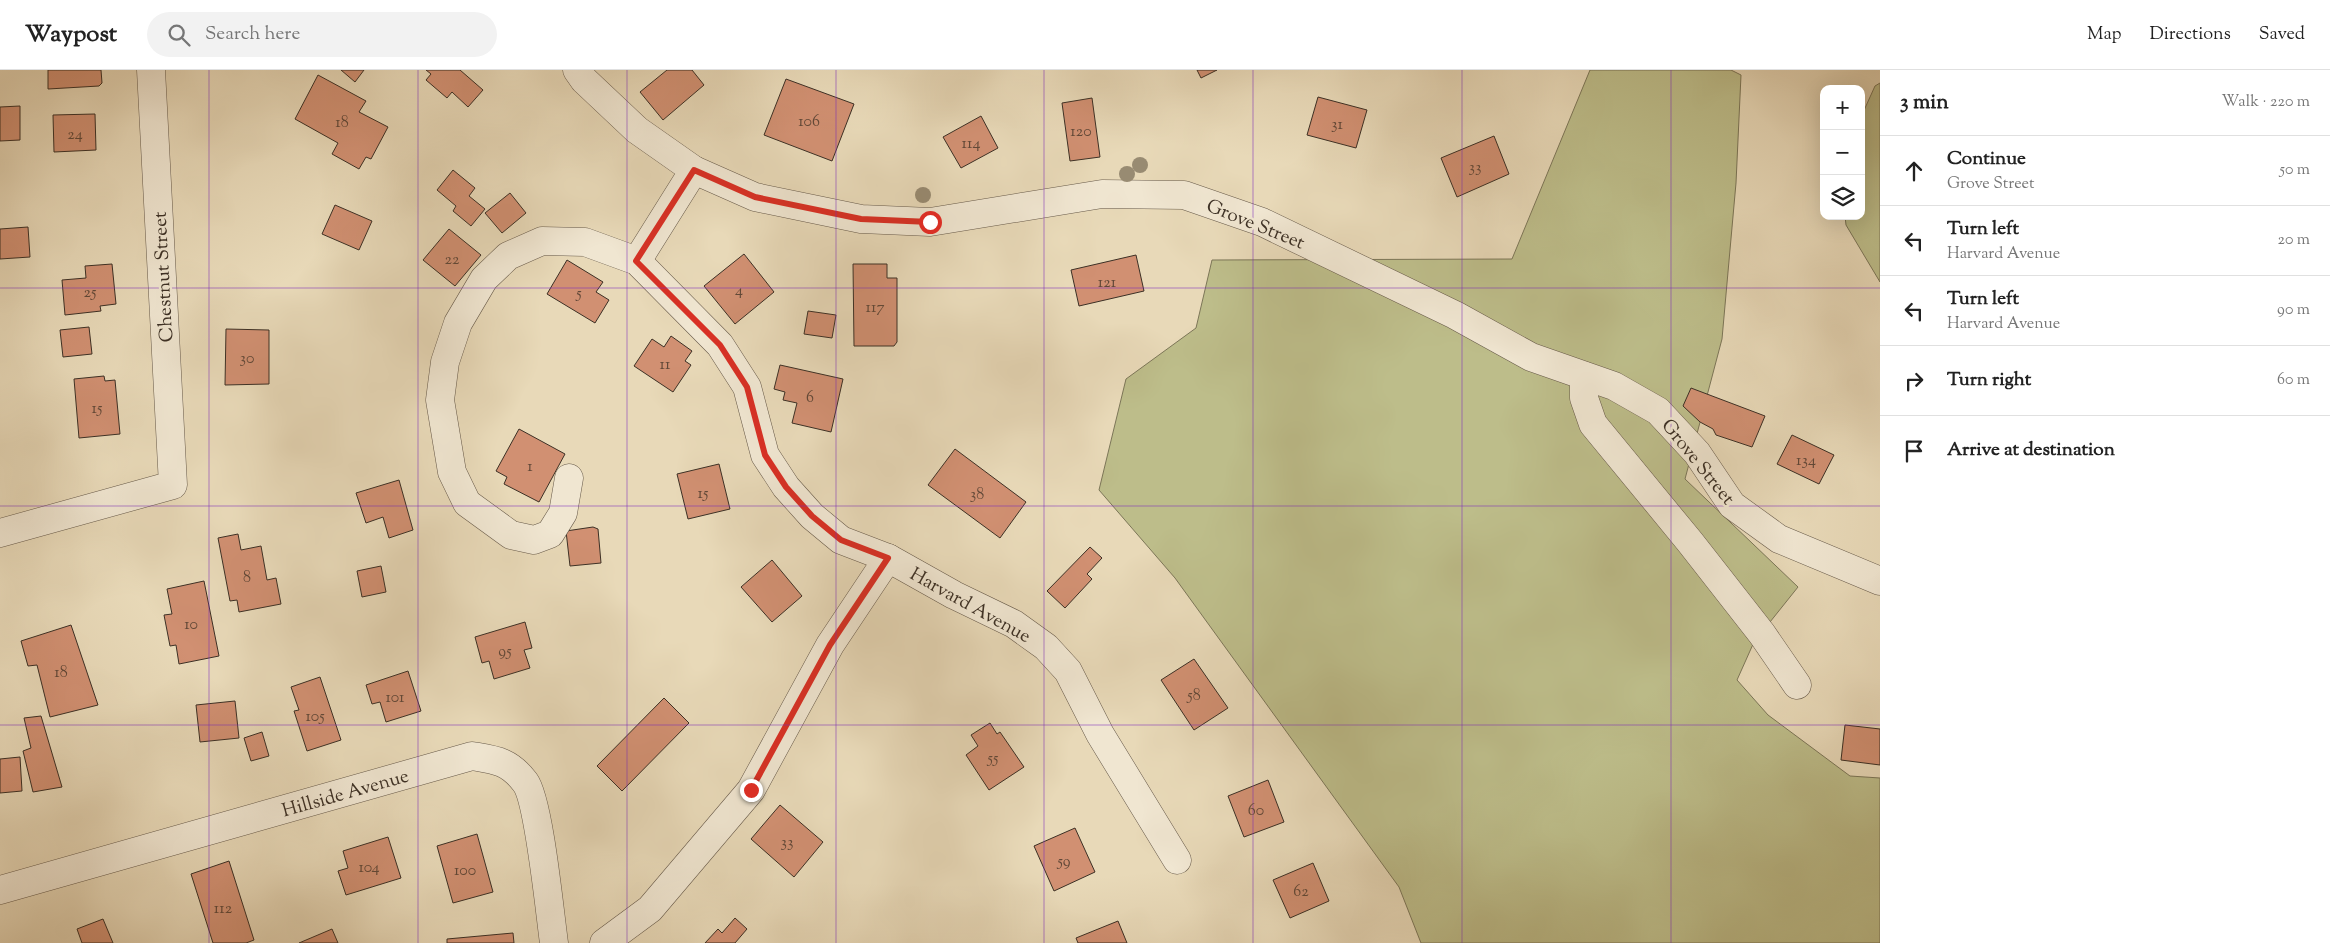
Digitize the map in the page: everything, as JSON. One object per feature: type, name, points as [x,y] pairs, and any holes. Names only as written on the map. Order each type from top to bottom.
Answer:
[{"type":"street","name":"Chestnut Street","points":[[0,533],[173,485],[151,70]]},
{"type":"street","name":"Grove Street","points":[[577,70],[584,80],[637,130],[694,170],[755,197],[861,219],[930,222],[1102,194],[1184,195],[1262,222],[1455,315],[1531,357],[1614,386],[1658,412],[1697,453],[1732,505],[1779,538],[1880,581]]},
{"type":"street","points":[[569,478],[563,513],[550,534],[534,540],[511,535],[467,503],[452,472],[440,400],[445,362],[458,323],[484,279],[508,256],[542,240],[585,242],[636,261],[694,170]]},
{"type":"street","name":"Harvard Avenue","points":[[636,261],[720,345],[747,387],[765,455],[786,487],[812,516],[841,540],[888,558],[954,595],[1014,624],[1046,647],[1068,671],[1100,734],[1177,860]]},
{"type":"street","points":[[1584,376],[1584,398],[1593,424],[1696,549],[1762,634],[1797,685]]},
{"type":"street","points":[[604,943],[650,909],[751,790],[830,645],[888,558]]},
{"type":"street","name":"Hillside Avenue","points":[[0,890],[472,756],[502,761],[526,782],[535,810],[554,943]]},
{"type":"green space","points":[[1590,70],[1731,70],[1741,75],[1736,183],[1722,339],[1685,479],[1798,587],[1754,642],[1737,680],[1768,715],[1850,776],[1880,778],[1880,943],[1421,943],[1399,887],[1175,578],[1099,490],[1126,379],[1196,328],[1212,260],[1512,259]]},
{"type":"green space","points":[[1880,83],[1880,282],[1846,225],[1845,220],[1865,220],[1865,108],[1875,86]]},
{"type":"building","points":[[48,70],[101,70],[102,83],[99,86],[48,89]]},
{"type":"building","points":[[341,70],[364,70],[355,82]]},
{"type":"building","points":[[426,70],[460,70],[483,90],[468,107],[452,92],[447,98],[426,80],[431,74]]},
{"type":"building","points":[[667,70],[692,70],[704,85],[663,120],[640,92]]},
{"type":"building","points":[[1197,70],[1217,70],[1201,78]]},
{"type":"building","points":[[318,75],[366,101],[359,112],[388,127],[371,159],[366,157],[359,169],[332,154],[338,143],[295,119]]},
{"type":"building","points":[[786,79],[854,104],[832,161],[764,135]]},
{"type":"building","points":[[1318,97],[1367,110],[1356,148],[1307,135]]},
{"type":"building","points":[[1092,98],[1100,157],[1070,161],[1062,103]]},
{"type":"building","points":[[20,106],[20,140],[0,141],[0,107]]},
{"type":"building","points":[[95,114],[96,150],[54,152],[53,115]]},
{"type":"building","points":[[981,116],[998,148],[961,168],[943,137]]},
{"type":"building","points":[[1494,136],[1509,174],[1457,197],[1441,158]]},
{"type":"building","points":[[453,170],[475,188],[469,196],[485,209],[471,226],[453,211],[456,206],[437,190]]},
{"type":"building","points":[[510,193],[526,213],[502,233],[485,213]]},
{"type":"building","points":[[335,205],[372,221],[359,250],[322,234]]},
{"type":"building","points":[[28,227],[30,257],[0,259],[0,229]]},
{"type":"building","points":[[449,229],[481,255],[455,286],[423,260]]},
{"type":"building","points":[[744,254],[774,292],[735,324],[704,286]]},
{"type":"building","points":[[1136,255],[1144,291],[1079,306],[1071,270]]},
{"type":"building","points":[[567,260],[603,282],[596,292],[609,300],[595,323],[547,294]]},
{"type":"building","points":[[112,264],[116,304],[100,306],[101,311],[65,315],[62,280],[86,278],[85,266]]},
{"type":"building","points":[[853,264],[887,264],[887,278],[897,278],[897,342],[894,346],[854,346]]},
{"type":"building","points":[[808,311],[836,315],[832,338],[804,334]]},
{"type":"building","points":[[89,327],[92,354],[63,357],[60,330]]},
{"type":"building","points":[[226,329],[269,330],[269,384],[225,385]]},
{"type":"building","points":[[671,336],[692,351],[685,361],[691,365],[673,392],[634,366],[652,339],[664,347]]},
{"type":"building","points":[[780,365],[843,379],[831,432],[792,423],[797,403],[783,400],[785,392],[774,389]]},
{"type":"building","points":[[104,376],[105,381],[115,380],[120,434],[79,438],[74,379]]},
{"type":"building","points":[[1691,388],[1765,416],[1752,447],[1716,435],[1713,429],[1700,422],[1683,406]]},
{"type":"building","points":[[519,429],[565,454],[539,502],[504,484],[507,477],[496,471]]},
{"type":"building","points":[[1792,435],[1834,455],[1819,484],[1777,464]]},
{"type":"building","points":[[955,449],[1026,502],[1000,538],[928,485]]},
{"type":"building","points":[[719,464],[730,509],[688,519],[677,474]]},
{"type":"building","points":[[399,480],[413,530],[389,538],[383,517],[366,523],[356,493]]},
{"type":"building","points":[[593,527],[598,529],[601,563],[570,566],[566,531]]},
{"type":"building","points":[[238,534],[241,550],[261,546],[267,580],[276,578],[281,604],[239,612],[237,600],[230,601],[218,538]]},
{"type":"building","points":[[1090,547],[1102,558],[1087,574],[1092,579],[1065,608],[1047,591]]},
{"type":"building","points":[[772,560],[802,596],[772,622],[741,587]]},
{"type":"building","points":[[381,566],[386,592],[362,597],[357,571]]},
{"type":"building","points":[[204,581],[219,656],[179,664],[176,645],[170,646],[164,615],[172,614],[167,589]]},
{"type":"building","points":[[525,622],[532,648],[524,650],[530,668],[494,679],[489,661],[482,663],[475,637]]},
{"type":"building","points":[[71,625],[98,705],[50,717],[37,665],[28,666],[21,641]]},
{"type":"building","points":[[1194,659],[1228,708],[1194,730],[1161,680]]},
{"type":"building","points":[[408,671],[421,711],[386,722],[380,702],[372,704],[366,685]]},
{"type":"building","points":[[320,677],[341,740],[307,751],[294,711],[299,710],[291,687]]},
{"type":"building","points":[[664,698],[689,723],[622,791],[597,766]]},
{"type":"building","points":[[235,701],[239,738],[200,742],[196,705]]},
{"type":"building","points":[[41,716],[62,787],[33,792],[23,751],[31,748],[24,718]]},
{"type":"building","points":[[990,723],[997,734],[1000,732],[1024,767],[989,790],[966,755],[978,746],[971,735]]},
{"type":"building","points":[[1845,725],[1880,729],[1880,765],[1841,760]]},
{"type":"building","points":[[262,732],[269,756],[251,761],[244,738]]},
{"type":"building","points":[[20,757],[22,791],[0,793],[0,759]]},
{"type":"building","points":[[1268,780],[1284,822],[1244,837],[1228,796]]},
{"type":"building","points":[[780,805],[823,842],[794,877],[751,839]]},
{"type":"building","points":[[1075,828],[1095,872],[1054,891],[1034,846]]},
{"type":"building","points":[[477,834],[493,892],[453,903],[437,846]]},
{"type":"building","points":[[388,837],[401,878],[346,895],[338,871],[348,868],[343,851]]},
{"type":"building","points":[[229,861],[254,940],[246,943],[213,943],[191,874]]},
{"type":"building","points":[[1313,863],[1329,901],[1290,918],[1273,880]]},
{"type":"building","points":[[735,918],[747,929],[735,943],[705,943],[718,929],[722,933]]},
{"type":"building","points":[[103,919],[113,943],[82,943],[77,929]]},
{"type":"building","points":[[1118,921],[1127,943],[1078,943],[1076,938]]},
{"type":"building","points":[[332,929],[338,943],[299,943]]},
{"type":"building","points":[[513,933],[514,943],[447,943],[447,939]]},
{"type":"route","points":[[751,790],[830,645],[888,558],[841,540],[812,516],[786,487],[765,455],[747,387],[720,345],[636,261],[694,170],[755,197],[861,219],[930,222]]}]
